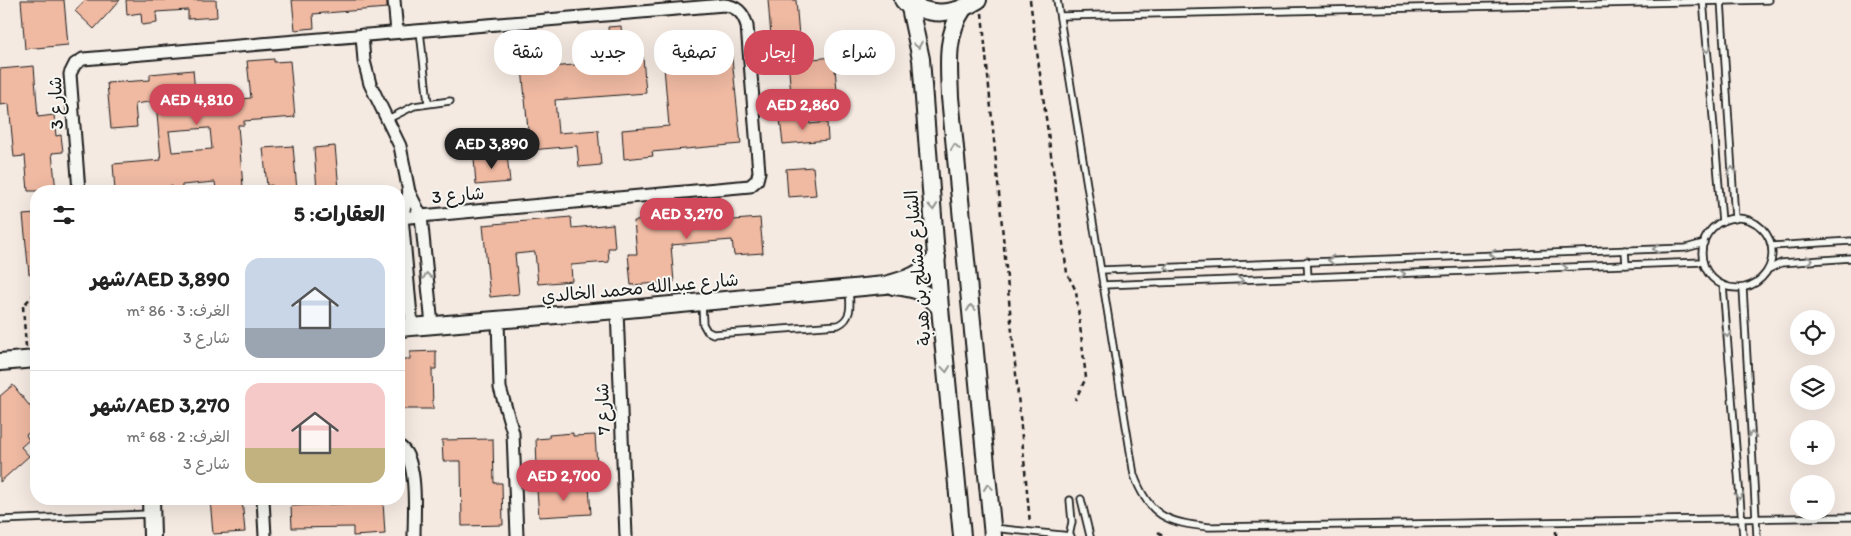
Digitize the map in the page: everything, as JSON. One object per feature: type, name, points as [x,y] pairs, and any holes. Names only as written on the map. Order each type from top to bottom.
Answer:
[{"type":"street","points":[[394,0],[397,32]]},
{"type":"street","points":[[904,0],[913,6],[929,12],[946,13],[962,9],[978,0]]},
{"type":"street","name":"الشارع مشلح بن هدبة","points":[[904,0],[910,8],[921,59],[940,308],[962,536]]},
{"type":"street","name":"شارع 3","points":[[79,185],[70,74],[79,61],[88,58],[724,5],[734,7],[743,15],[747,26],[759,172],[755,183],[745,189],[405,218]]},
{"type":"street","points":[[962,9],[952,28],[949,50],[950,97],[993,532]]},
{"type":"street","name":"شارع 3","points":[[362,35],[364,61],[370,84],[400,146],[409,192],[421,216],[432,325]]},
{"type":"street","name":"شارع 3","points":[[405,204],[409,192]]},
{"type":"street","name":"شارع عبدالله محمد الخالدي","points":[[405,327],[702,303],[885,285],[916,276],[926,270],[937,257]]},
{"type":"street","name":"شارع عبدالله محمد الخالدي","points":[[885,285],[919,290],[930,296],[940,308]]},
{"type":"street","name":"شارع 7","points":[[617,310],[626,536]]},
{"type":"street","points":[[498,320],[500,388],[513,433],[517,536]]},
{"type":"street","points":[[0,362],[30,359]]},
{"type":"street","points":[[405,452],[412,467],[414,536]]},
{"type":"street","points":[[264,505],[265,536]]},
{"type":"street","points":[[151,506],[152,536]]},
{"type":"lane","points":[[1057,0],[1134,476],[1140,493],[1150,507],[1166,519],[1186,525],[1209,527],[1851,517]]},
{"type":"lane","points":[[1060,16],[1769,0]]},
{"type":"lane","points":[[1703,1],[1722,222]]},
{"type":"lane","points":[[1721,1],[1735,218]]},
{"type":"lane","points":[[420,30],[428,103]]},
{"type":"lane","points":[[388,119],[414,106],[450,102]]},
{"type":"lane","points":[[1769,269],[1773,254],[1767,234],[1748,220],[1735,218],[1722,222],[1708,234],[1704,243],[1703,262],[1711,276],[1723,285],[1743,288],[1754,284],[1769,269],[1781,262],[1851,258]]},
{"type":"lane","points":[[1772,246],[1851,241]]},
{"type":"lane","points":[[1101,270],[1686,248],[1704,243]]},
{"type":"lane","points":[[1625,250],[1626,265]]},
{"type":"lane","points":[[1307,261],[1308,278]]},
{"type":"lane","points":[[1103,285],[1703,262]]},
{"type":"lane","points":[[1723,285],[1742,536]]},
{"type":"lane","points":[[1743,288],[1757,536]]},
{"type":"lane","points":[[702,303],[703,324],[706,331],[713,334],[838,325],[845,322],[848,316],[849,289]]},
{"type":"lane","points":[[1081,499],[1090,536]]},
{"type":"lane","points":[[993,532],[1031,532],[1070,536],[1072,522],[1070,500]]},
{"type":"lane","points":[[0,520],[151,506]]},
{"type":"path","points":[[978,0],[984,18],[1031,532]]},
{"type":"path","points":[[1030,0],[1067,273],[1076,291],[1079,310],[1086,378],[1075,400]]},
{"type":"path","points":[[30,298],[23,306],[30,347]]},
{"type":"path","points":[[1158,532],[1164,536]]},
{"type":"building","points":[[21,0],[64,0],[68,45],[25,49]]},
{"type":"building","points":[[85,0],[120,0],[94,29],[75,11]]},
{"type":"building","points":[[126,0],[216,0],[217,17],[188,19],[188,10],[156,12],[157,23],[142,25],[141,13],[127,15]]},
{"type":"building","points":[[292,0],[387,0],[387,8],[313,14],[314,28],[295,30]]},
{"type":"building","points":[[768,0],[796,0],[798,30],[770,30]]},
{"type":"building","points":[[621,26],[621,30],[608,30],[608,27]]},
{"type":"building","points":[[824,58],[824,75],[836,75],[837,91],[791,95],[789,75],[814,75],[814,59]]},
{"type":"building","points":[[274,59],[274,62],[290,61],[295,117],[244,121],[244,125],[238,125],[243,185],[215,185],[215,182],[182,185],[115,185],[113,164],[161,160],[156,101],[135,104],[137,127],[111,129],[107,83],[150,80],[150,74],[193,70],[196,103],[251,98],[247,61]],"holes":[[[210,128],[212,149],[172,152],[169,131]]]},
{"type":"building","points":[[572,65],[572,75],[644,75],[644,69],[646,93],[555,100],[558,133],[598,130],[601,165],[579,167],[577,146],[530,150],[523,75],[562,75],[562,66]]},
{"type":"building","points":[[34,66],[38,117],[54,115],[56,136],[61,135],[63,152],[52,153],[55,185],[30,185],[30,191],[28,191],[25,156],[14,157],[9,104],[0,105],[0,69]]},
{"type":"building","points":[[665,75],[734,75],[741,144],[652,152],[653,156],[624,159],[622,130],[669,126]]},
{"type":"building","points":[[809,117],[810,124],[827,122],[828,140],[783,144],[780,119]]},
{"type":"building","points":[[293,146],[297,185],[267,185],[263,148]]},
{"type":"building","points":[[335,146],[339,185],[317,185],[314,148]]},
{"type":"building","points":[[507,155],[510,182],[476,185],[474,158]]},
{"type":"building","points":[[813,167],[816,195],[788,197],[786,169]]},
{"type":"building","points":[[705,200],[706,206],[719,205],[720,221],[760,218],[763,253],[734,255],[732,240],[671,245],[674,282],[631,285],[628,254],[637,254],[634,221],[677,218],[677,208],[691,207],[691,202]]},
{"type":"building","points":[[30,214],[29,274],[23,215]]},
{"type":"building","points":[[571,217],[572,228],[613,224],[615,248],[608,248],[609,262],[571,265],[572,281],[538,284],[535,252],[515,254],[519,294],[490,297],[483,225]]},
{"type":"building","points":[[436,351],[436,369],[432,369],[433,409],[405,409],[405,359],[410,359],[410,352]]},
{"type":"building","points":[[13,385],[30,406],[30,431],[26,435],[29,440],[21,447],[29,456],[0,482],[0,396]]},
{"type":"building","points":[[573,433],[573,436],[595,435],[597,465],[537,469],[536,439],[549,438],[549,435]]},
{"type":"building","points":[[493,439],[494,483],[502,483],[503,525],[462,526],[461,461],[443,461],[442,440]]},
{"type":"building","points":[[589,486],[591,514],[539,517],[537,490]]},
{"type":"building","points":[[211,505],[243,505],[245,532],[213,534]]},
{"type":"building","points":[[383,505],[385,534],[353,536],[353,527],[292,528],[291,506]]}]
